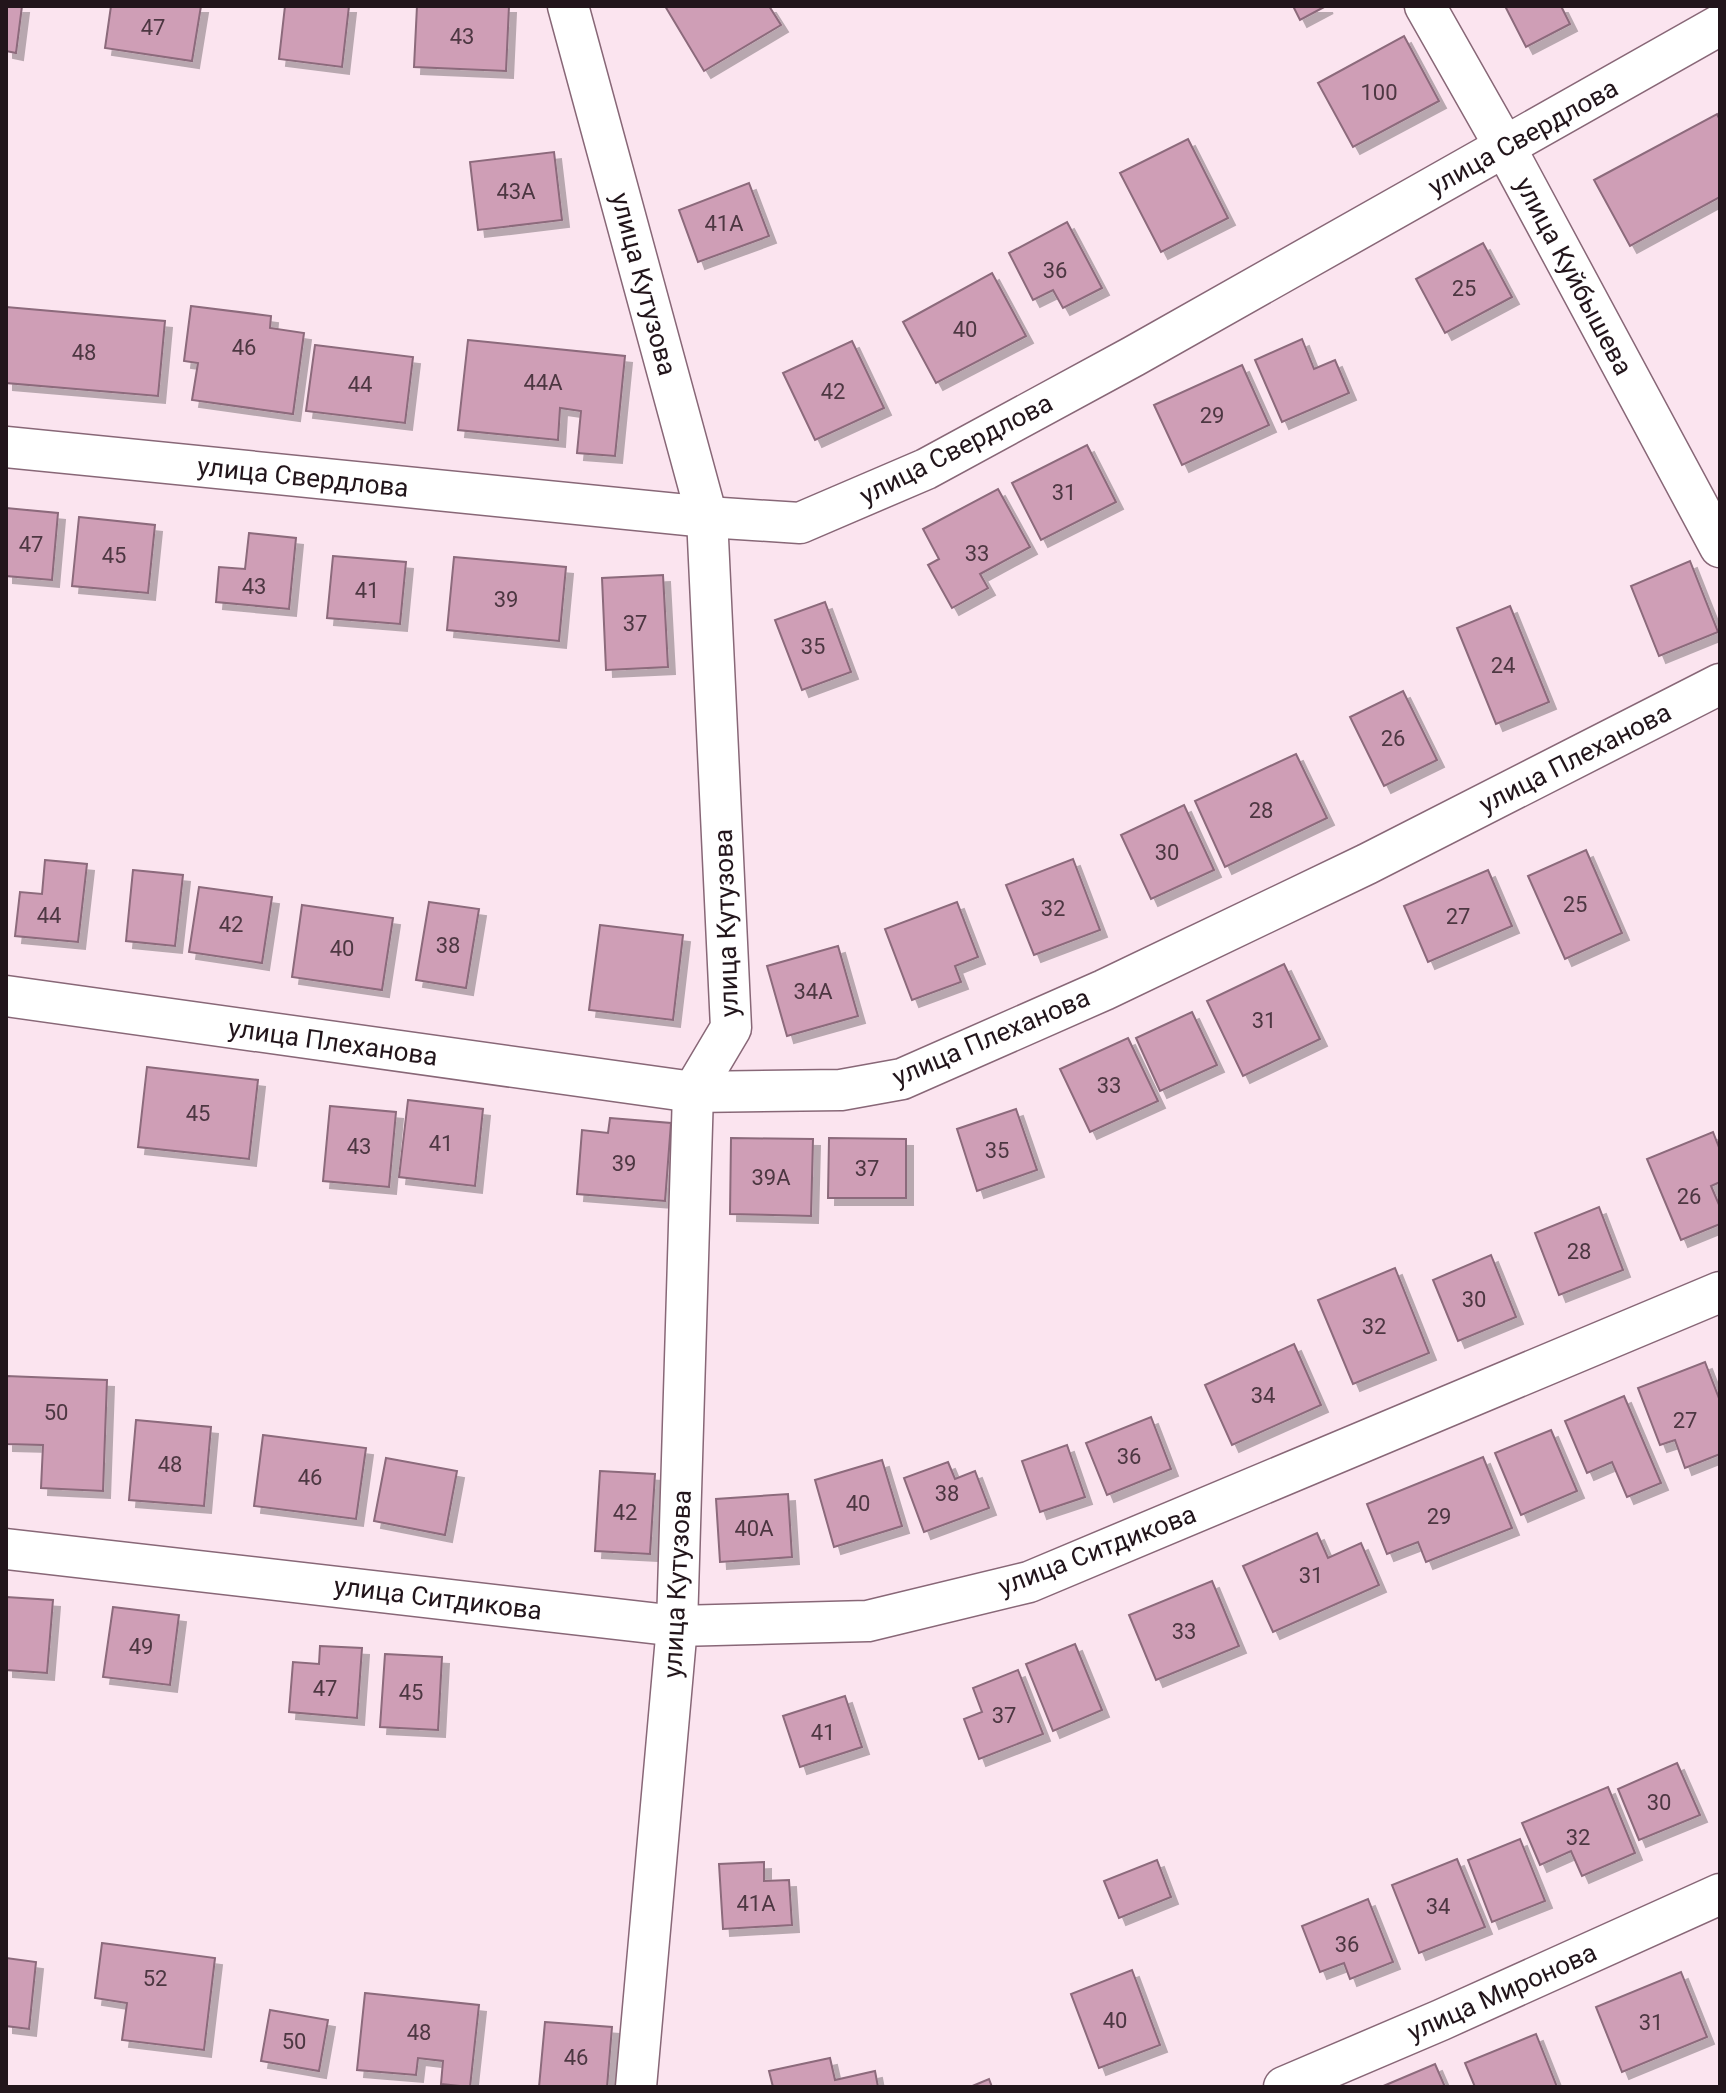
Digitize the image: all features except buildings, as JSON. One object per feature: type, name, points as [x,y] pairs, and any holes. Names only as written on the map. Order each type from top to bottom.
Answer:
[{"type":"street","name":"улица Кутузова","points":[[568,6],[707,517],[731,1028],[693,1092],[677,1626],[636,2087]]},
{"type":"street","name":"улица Куйбышева","points":[[1425,6],[1505,147],[1720,547]]},
{"type":"street","name":"улица Свердлова","points":[[6,447],[707,517],[800,523],[926,469],[1134,356],[1720,25]]},
{"type":"street","name":"улица Плеханова","points":[[6,996],[693,1092],[841,1090],[902,1079],[973,1051],[1367,864],[1720,684]]},
{"type":"street","name":"улица Ситдикова","points":[[6,1549],[677,1626],[868,1621],[1029,1582],[1720,1292]]},
{"type":"street","name":"улица Миронова","points":[[1284,2087],[1720,1894]]}]
